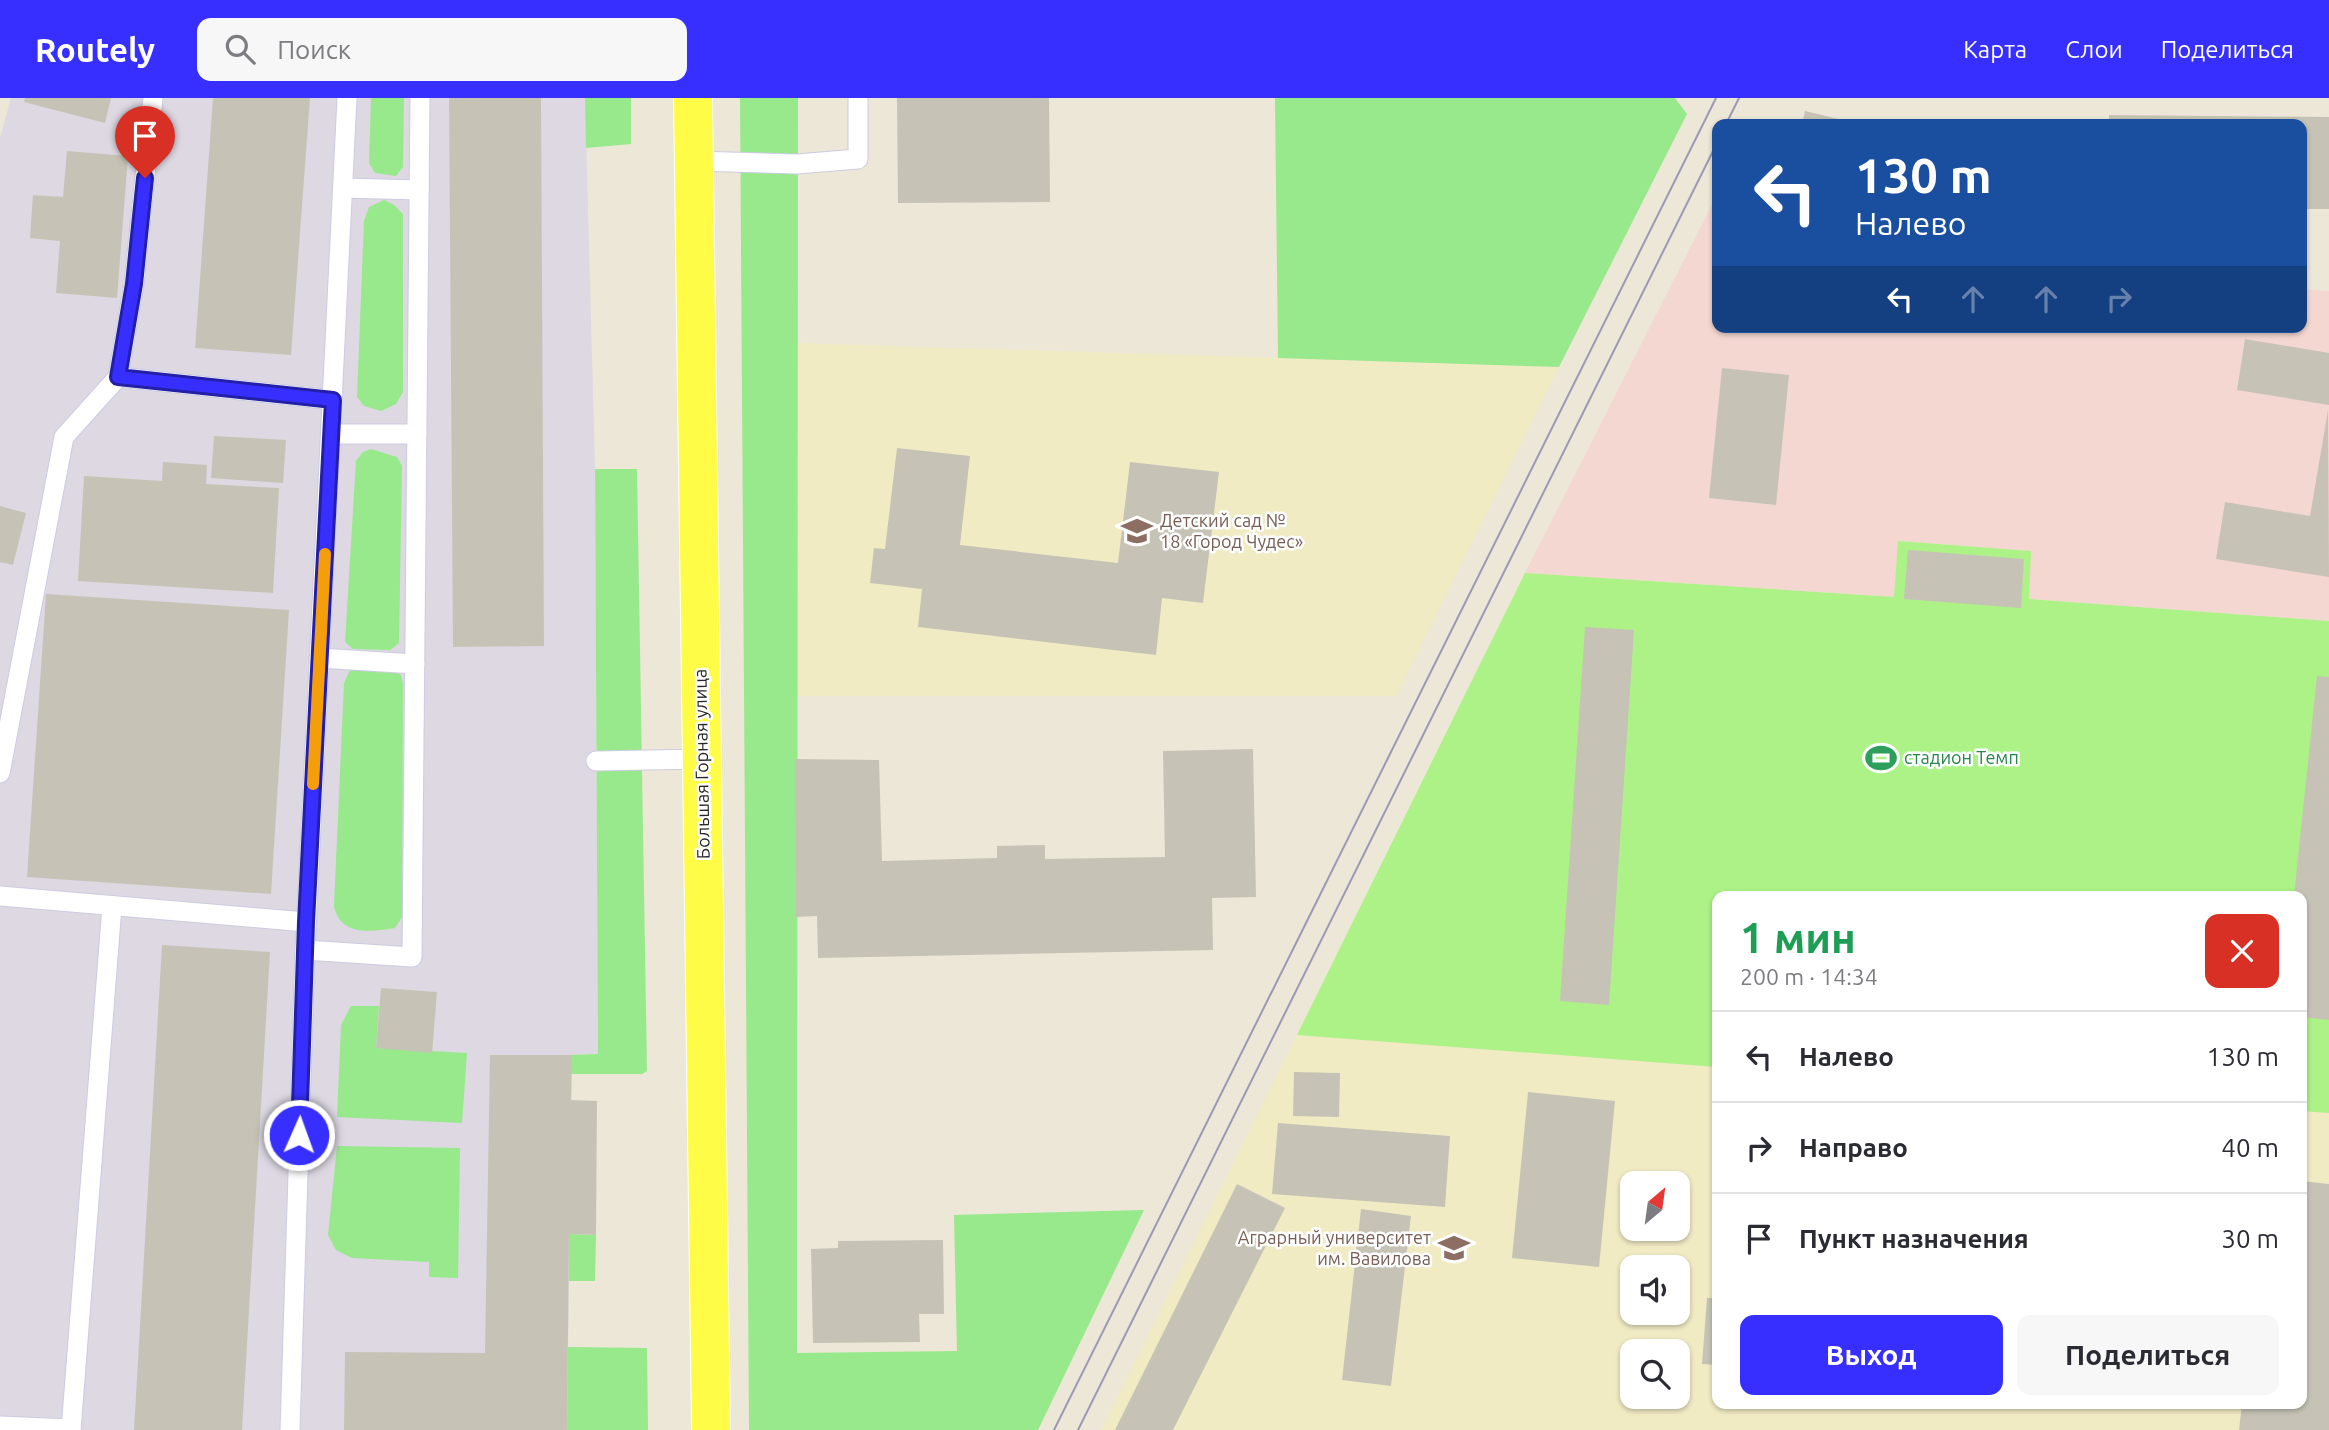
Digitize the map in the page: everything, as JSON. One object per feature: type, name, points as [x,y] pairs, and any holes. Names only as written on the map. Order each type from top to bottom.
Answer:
[{"type":"main road","name":"Большая Горная улица","points":[[693,98],[711,1430]]},
{"type":"lane","points":[[0,773],[64,437],[118,377],[134,284],[153,98]]},
{"type":"lane","points":[[290,1430],[306,922],[347,98]]},
{"type":"lane","points":[[305,950],[412,957],[420,98]]},
{"type":"lane","points":[[694,161],[797,164],[858,159],[858,98]]},
{"type":"lane","points":[[343,188],[419,190]]},
{"type":"lane","points":[[118,377],[333,400]]},
{"type":"lane","points":[[331,434],[417,434]]},
{"type":"lane","points":[[320,658],[415,664]]},
{"type":"lane","points":[[596,761],[702,759]]},
{"type":"lane","points":[[0,896],[306,922]]},
{"type":"lane","points":[[0,1426],[71,1430],[112,906]]},
{"type":"shaded area","points":[[11,98],[585,98],[595,469],[598,1054],[572,1055],[567,1430],[0,1430],[0,138]]},
{"type":"shaded area","points":[[1712,205],[1712,333],[2307,333],[2307,289],[2329,291],[2329,621],[2028,599],[2031,551],[1899,541],[1895,597],[1525,573]]},
{"type":"shaded area","name":"Детский сад № 18 «Город Чудес»","points":[[797,343],[1559,367],[1396,696],[795,696]]},
{"type":"shaded area","name":"Аграрный университет им. Вавилова","points":[[1297,1035],[1712,1067],[1712,1409],[2307,1409],[2307,1111],[2329,1113],[2329,1430],[1101,1430]]},
{"type":"green space","points":[[371,98],[404,98],[403,167],[396,176],[375,173],[369,163]]},
{"type":"green space","points":[[585,98],[631,98],[631,144],[586,148]]},
{"type":"green space","points":[[740,98],[798,98],[797,1353],[957,1351],[954,1215],[1144,1210],[1038,1430],[749,1430]]},
{"type":"green space","points":[[1275,98],[1675,98],[1687,114],[1559,367],[1278,358]]},
{"type":"green space","points":[[384,200],[403,214],[403,392],[396,404],[381,411],[364,406],[357,397],[364,221],[369,207]]},
{"type":"green space","points":[[371,449],[397,457],[402,466],[399,643],[390,650],[353,649],[345,642],[356,461],[363,452]]},
{"type":"green space","points":[[595,469],[637,469],[647,1071],[642,1074],[571,1074],[572,1055],[598,1054]]},
{"type":"green space","name":"стадион Темп","points":[[1898,541],[2031,551],[2029,599],[2329,621],[2329,1113],[2307,1111],[2307,891],[1712,891],[1712,1067],[1297,1035],[1525,573],[1894,597]]},
{"type":"green space","points":[[351,668],[391,669],[401,675],[403,684],[402,917],[395,928],[357,930],[343,923],[334,906],[344,683]]},
{"type":"green space","points":[[351,1006],[379,1006],[376,1048],[467,1053],[462,1123],[337,1117],[341,1025]]},
{"type":"green space","points":[[337,1146],[460,1148],[458,1278],[429,1277],[429,1262],[352,1258],[336,1250],[328,1235]]},
{"type":"green space","points":[[569,1234],[596,1235],[595,1281],[569,1281]]},
{"type":"green space","points":[[568,1347],[647,1348],[648,1430],[567,1430]]},
{"type":"building","points":[[25,98],[111,98],[105,123],[24,102]]},
{"type":"building","points":[[213,98],[310,98],[291,355],[195,348]]},
{"type":"building","points":[[449,98],[541,98],[544,646],[453,647]]},
{"type":"building","points":[[897,98],[1049,98],[1050,202],[898,203]]},
{"type":"building","points":[[1805,111],[1838,119],[1803,119]]},
{"type":"building","points":[[2109,115],[2329,117],[2329,209],[2307,209],[2307,119],[2109,119]]},
{"type":"building","points":[[67,151],[128,156],[117,298],[56,293],[60,241],[30,238],[33,195],[63,197]]},
{"type":"building","points":[[2245,339],[2329,353],[2329,405],[2237,390]]},
{"type":"building","points":[[1722,368],[1789,375],[1776,505],[1709,498]]},
{"type":"building","points":[[2328,410],[2329,577],[2216,559],[2225,502],[2310,516]]},
{"type":"building","points":[[214,436],[286,440],[283,483],[211,478]]},
{"type":"building","points":[[897,448],[970,456],[960,545],[1118,563],[1130,462],[1219,472],[1203,603],[1162,598],[1156,655],[918,627],[922,589],[870,583],[874,548],[885,549]]},
{"type":"building","points":[[163,462],[207,465],[206,484],[279,488],[273,593],[78,581],[84,476],[162,481]]},
{"type":"building","points":[[0,506],[26,513],[13,565],[0,562]]},
{"type":"building","points":[[1908,550],[2024,559],[2021,608],[1904,599]]},
{"type":"building","points":[[46,594],[289,610],[271,894],[27,877]]},
{"type":"building","points":[[1585,627],[1634,630],[1609,1005],[1560,1001]]},
{"type":"building","points":[[2317,676],[2329,677],[2329,1020],[2307,1018],[2307,891],[2295,891]]},
{"type":"building","points":[[1253,749],[1256,897],[1212,898],[1213,950],[818,958],[817,916],[796,917],[795,759],[879,760],[882,861],[997,858],[997,846],[1045,845],[1045,859],[1165,857],[1163,751]]},
{"type":"building","points":[[162,945],[270,952],[242,1430],[134,1430]]},
{"type":"building","points":[[381,988],[437,992],[432,1053],[376,1048]]},
{"type":"building","points":[[490,1055],[572,1055],[571,1100],[597,1101],[596,1235],[569,1234],[567,1430],[344,1430],[345,1352],[485,1353]]},
{"type":"building","points":[[1294,1072],[1340,1073],[1339,1117],[1293,1116]]},
{"type":"building","points":[[1528,1092],[1615,1101],[1599,1267],[1512,1258]]},
{"type":"building","points":[[1278,1123],[1450,1136],[1445,1207],[1272,1194]]},
{"type":"building","points":[[2307,1182],[2329,1184],[2329,1430],[2239,1430],[2241,1409],[2307,1409]]},
{"type":"building","points":[[1237,1184],[1285,1208],[1173,1430],[1115,1430]]},
{"type":"building","points":[[1361,1209],[1411,1216],[1391,1386],[1342,1380]]},
{"type":"building","points":[[943,1240],[944,1314],[919,1314],[920,1342],[813,1343],[811,1249],[838,1248],[838,1241]]},
{"type":"building","points":[[1707,1298],[1712,1298],[1712,1365],[1702,1364]]},
{"type":"tram line","points":[[1054,1430],[1716,98]]},
{"type":"tram line","points":[[1728,119],[1739,98]]},
{"type":"tram line","points":[[1078,1430],[1712,153]]},
{"type":"slow traffic","points":[[313,784],[325,554]]},
{"type":"place","name":"Детский сад № 18 «Город Чудес»","points":[[1137,531]]},
{"type":"place","name":"стадион Темп","points":[[1881,758]]},
{"type":"place","name":"Аграрный университет им. Вавилова","points":[[1454,1248]]},
{"type":"route","points":[[145,178],[134,284],[118,377],[333,400],[306,922],[299,1135]]}]
